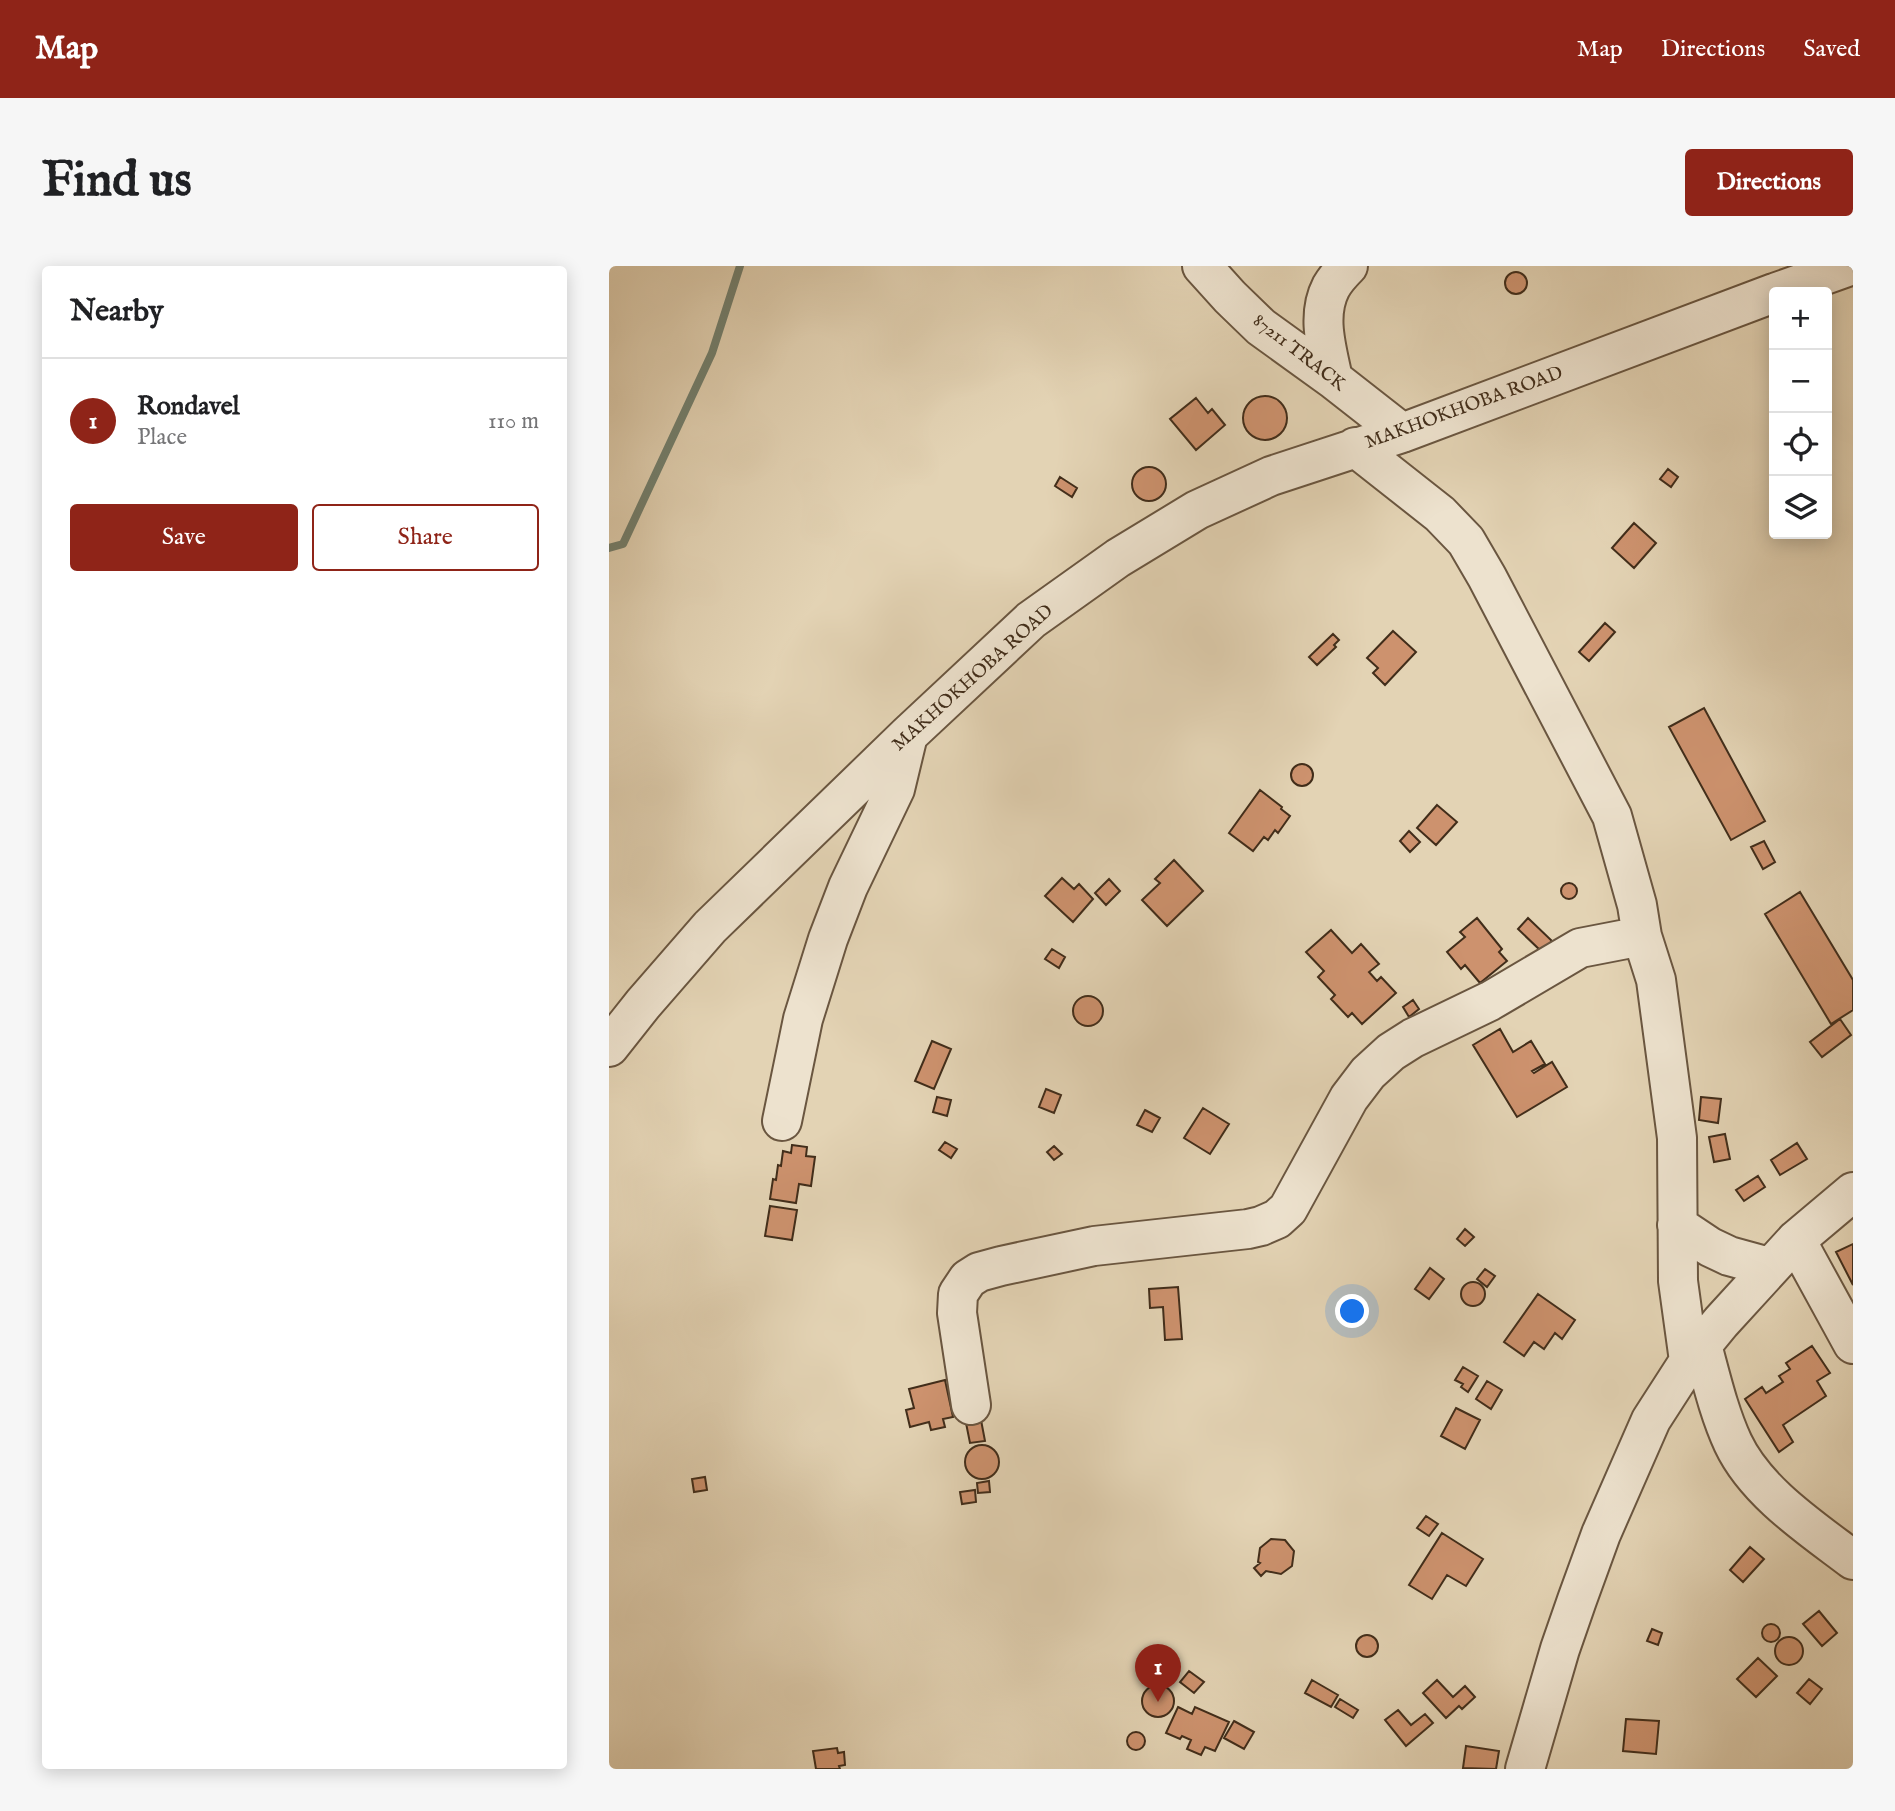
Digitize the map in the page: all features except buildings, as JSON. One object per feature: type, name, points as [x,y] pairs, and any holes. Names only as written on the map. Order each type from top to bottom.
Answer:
[{"type":"street","name":"87211 TRACK","points":[[1202,266],[1261,327],[1402,433]]},
{"type":"street","points":[[1333,379],[1323,330],[1324,305],[1331,286],[1348,266]]},
{"type":"street","name":"MAKHOKHOBA ROAD","points":[[1792,287],[1850,266]]},
{"type":"street","name":"MAKHOKHOBA ROAD","points":[[609,1047],[710,927],[908,735],[1031,620],[1118,558],[1196,510],[1271,476],[1402,433],[1769,296]]},
{"type":"street","points":[[1355,447],[1440,514],[1466,541],[1612,816],[1637,905],[1642,936],[1656,979],[1677,1138],[1678,1281],[1695,1353],[1734,1445],[1747,1466],[1772,1494],[1803,1522],[1853,1560]]},
{"type":"street","points":[[782,1121],[803,1019],[828,939],[848,887],[895,789],[908,735]]},
{"type":"street","points":[[971,1405],[957,1313],[958,1294],[968,1279],[979,1272],[1073,1250],[1248,1228],[1277,1219],[1288,1209],[1299,1191],[1349,1098],[1368,1073],[1391,1052],[1413,1038],[1490,1001],[1580,948],[1642,936]]},
{"type":"street","points":[[1525,1769],[1560,1649],[1601,1534],[1651,1420],[1695,1353],[1769,1267],[1796,1240],[1853,1192]]},
{"type":"street","points":[[1677,1225],[1729,1256],[1769,1267]]},
{"type":"street","points":[[1796,1240],[1853,1344]]},
{"type":"waterway","points":[[609,548],[623,544],[712,353],[740,266]]},
{"type":"place","name":"Rondavel","points":[[1158,1702]]}]
